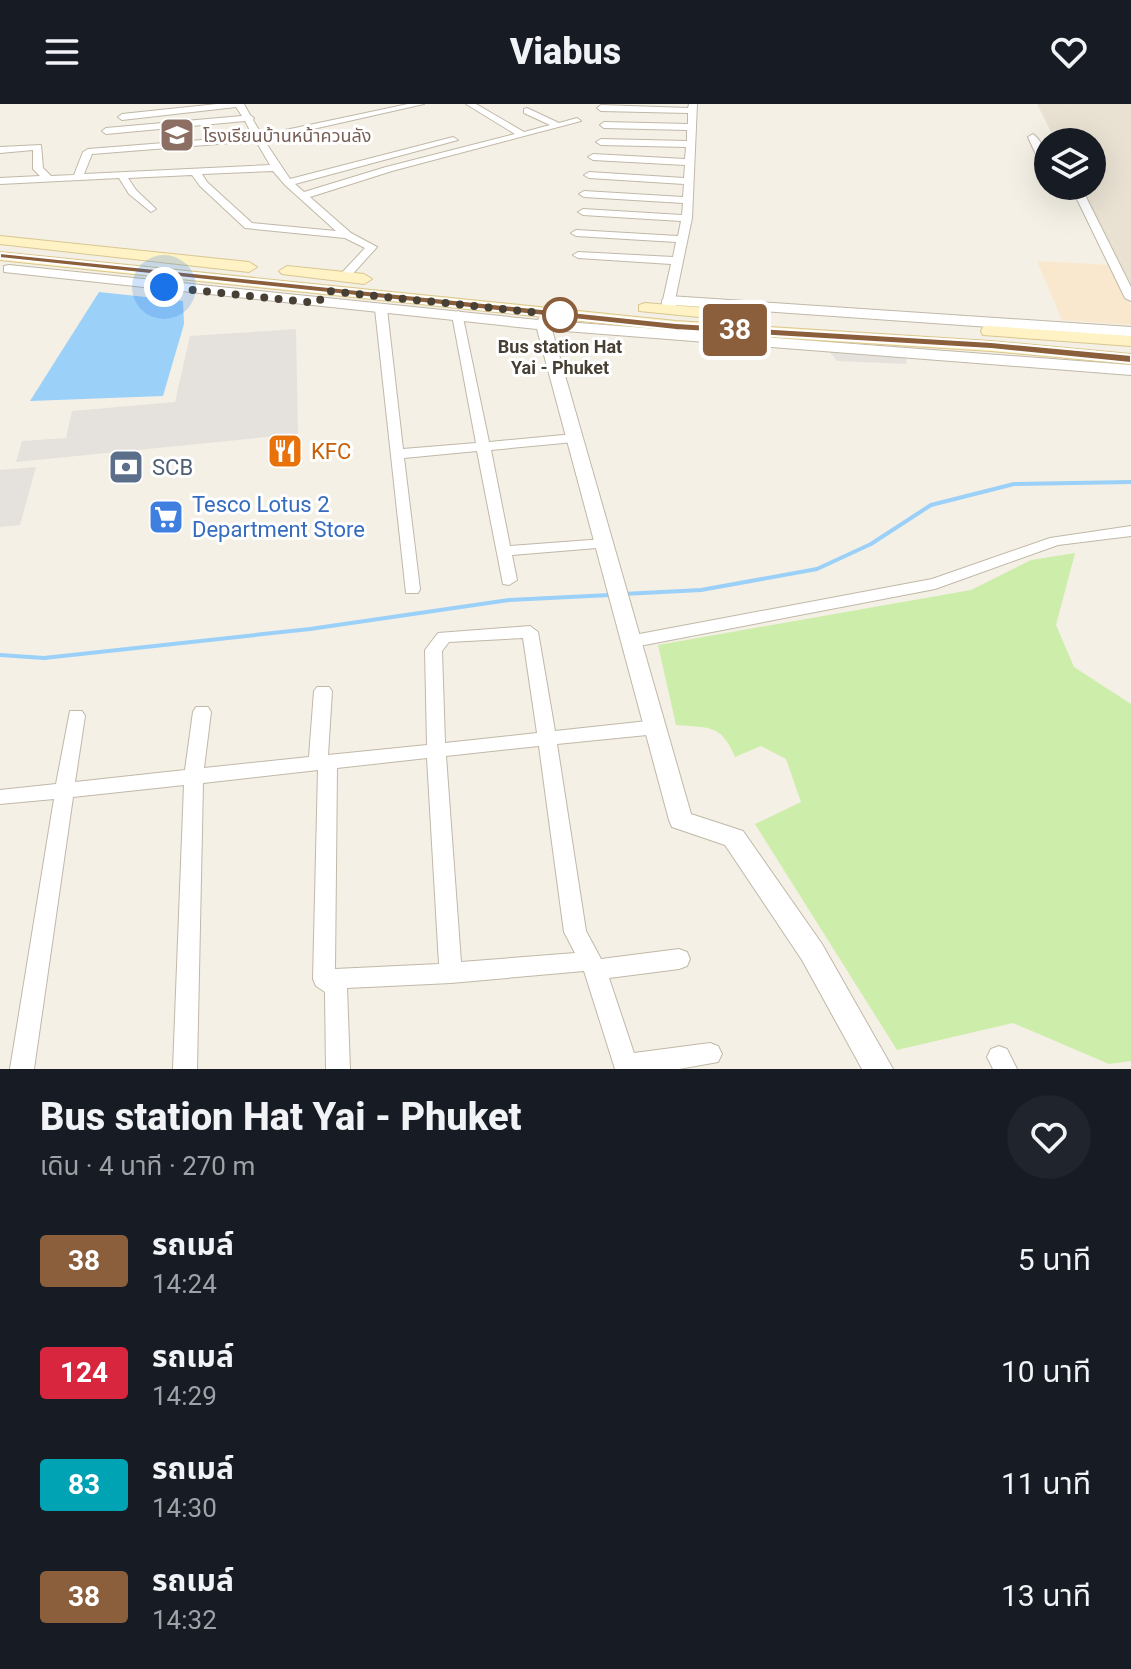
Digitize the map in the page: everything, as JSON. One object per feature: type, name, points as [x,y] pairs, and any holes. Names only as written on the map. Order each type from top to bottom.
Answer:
[{"type":"main road","points":[[0,240],[344,277],[1130,340]]},
{"type":"main road","points":[[5,263],[546,319],[991,346],[1131,359]]},
{"type":"street","points":[[122,117],[240,104],[276,168],[288,183],[347,235],[372,247],[344,277]]},
{"type":"street","points":[[78,177],[88,152],[261,138],[420,104]]},
{"type":"street","points":[[470,104],[523,135]]},
{"type":"street","points":[[601,108],[692,108],[687,218],[669,305]]},
{"type":"street","points":[[527,111],[584,134]]},
{"type":"street","points":[[106,131],[250,118]]},
{"type":"street","points":[[305,195],[577,121]]},
{"type":"street","points":[[604,125],[691,127]]},
{"type":"street","points":[[288,183],[453,140]]},
{"type":"street","points":[[601,142],[690,144]]},
{"type":"street","points":[[0,150],[38,147],[37,166],[49,179]]},
{"type":"street","points":[[426,160],[440,168],[489,155]]},
{"type":"street","points":[[593,157],[690,162]]},
{"type":"street","points":[[0,181],[276,168]]},
{"type":"street","points":[[196,173],[203,184],[253,228],[347,235]]},
{"type":"street","points":[[589,175],[689,181]]},
{"type":"street","points":[[122,176],[132,192],[151,209]]},
{"type":"street","points":[[584,194],[689,200]]},
{"type":"street","points":[[1082,200],[1131,298]]},
{"type":"street","points":[[583,212],[687,218]]},
{"type":"street","points":[[576,233],[683,239]]},
{"type":"street","points":[[578,255],[678,261]]},
{"type":"street","points":[[323,297],[381,309],[546,319],[1131,370]]},
{"type":"street","points":[[381,309],[412,589]]},
{"type":"street","points":[[458,315],[509,580]]},
{"type":"street","points":[[546,319],[574,438],[634,641],[681,820],[734,838],[812,952],[878,1069]]},
{"type":"street","points":[[397,454],[574,438]]},
{"type":"street","points":[[634,641],[935,584],[1055,541],[1131,531]]},
{"type":"street","points":[[504,551],[604,544]]},
{"type":"street","points":[[451,973],[436,751],[433,650],[444,637],[530,632],[575,932],[591,965],[626,1067],[710,1054]]},
{"type":"street","points":[[323,691],[324,979]]},
{"type":"street","points":[[185,1069],[194,776],[202,712]]},
{"type":"street","points":[[22,1069],[76,716]]},
{"type":"street","points":[[0,797],[657,727]]},
{"type":"street","points":[[324,979],[679,959]]},
{"type":"street","points":[[324,979],[336,987],[338,1069]]},
{"type":"shaded area","points":[[1037,104],[1131,104],[1131,285],[1088,200],[1106,200],[1106,128],[1049,128]]},
{"type":"shaded area","points":[[1037,261],[1111,265],[1131,306],[1131,325],[1062,320]]},
{"type":"shaded area","points":[[296,329],[298,434],[16,462],[22,441],[66,438],[72,411],[175,402],[190,336]]},
{"type":"shaded area","points":[[830,352],[905,356],[907,364],[837,361]]},
{"type":"shaded area","points":[[36,467],[20,525],[0,527],[0,470]]},
{"type":"green space","points":[[1075,553],[1056,625],[1074,667],[1131,704],[1131,1061],[1109,1064],[1013,1023],[897,1050],[755,824],[801,802],[786,759],[761,746],[735,757],[724,738],[712,729],[676,725],[658,645],[971,590],[1031,560]]},
{"type":"water","points":[[99,292],[183,301],[184,324],[163,396],[30,401]]},
{"type":"waterway","points":[[623,594],[701,590],[817,569],[871,544],[931,505],[1014,484],[1131,482]]},
{"type":"waterway","points":[[0,655],[44,658],[310,629],[509,600],[610,595]]},
{"type":"bus line","name":"38","points":[[0,256],[676,326],[991,346],[1131,359]]},
{"type":"place","name":"โรงเรียนบ้านหน้าควนลัง","points":[[177,135]]},
{"type":"place","name":"Bus station Hat Yai - Phuket","points":[[560,315]]},
{"type":"place","name":"KFC","points":[[285,451]]},
{"type":"place","name":"SCB","points":[[126,467]]},
{"type":"place","name":"Tesco Lotus 2 Department Store","points":[[166,517]]},
{"type":"route","points":[[164,287],[317,303],[329,291],[560,315]]}]
